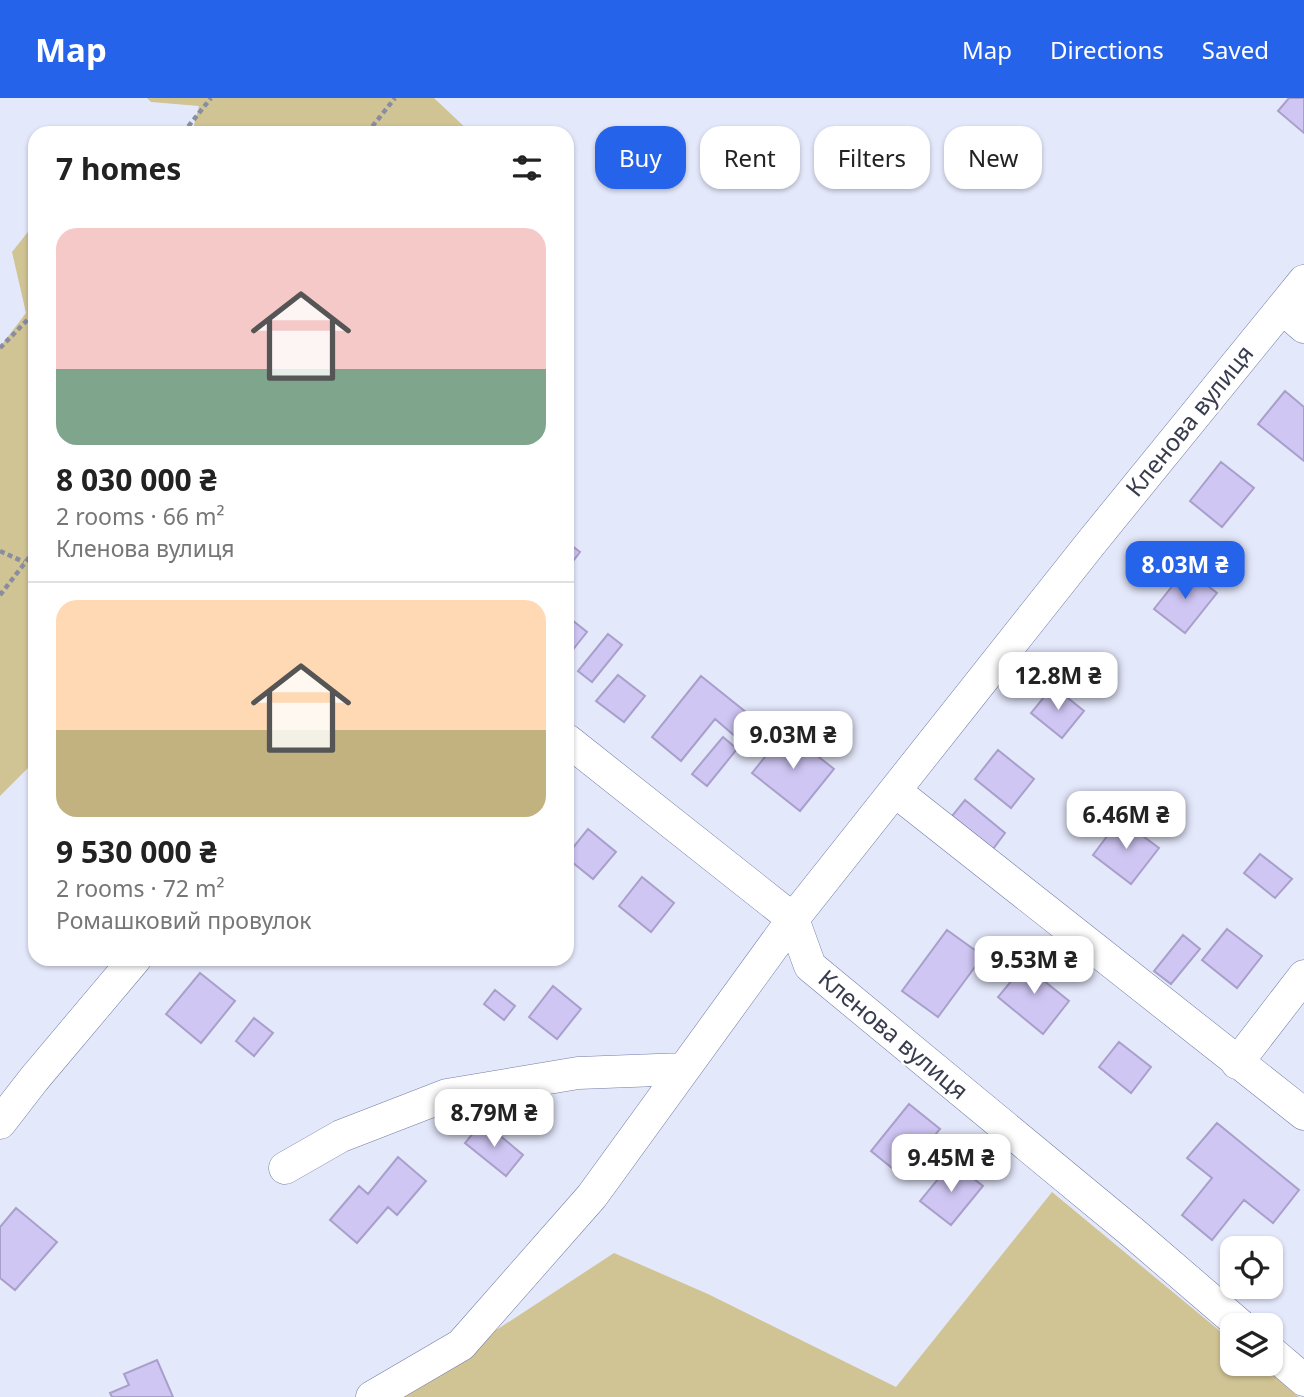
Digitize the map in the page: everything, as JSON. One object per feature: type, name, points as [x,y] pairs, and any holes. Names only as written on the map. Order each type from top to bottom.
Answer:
[{"type":"street","name":"Кленова вулиця","points":[[372,1397],[461,1345],[592,1196],[793,919],[1091,543],[1293,317],[1304,281]]},
{"type":"street","points":[[574,746],[793,919]]},
{"type":"street","points":[[895,791],[1304,1114]]},
{"type":"street","name":"Кленова вулиця","points":[[793,919],[810,966],[1226,1313]]},
{"type":"street","points":[[0,1123],[129,966]]},
{"type":"street","points":[[1237,1063],[1304,976]]},
{"type":"street","points":[[285,1168],[341,1136],[447,1095],[578,1073],[684,1069]]},
{"type":"street","points":[[1283,1362],[1304,1380]]},
{"type":"path","points":[[189,126],[211,98]]},
{"type":"path","points":[[372,126],[394,98]]},
{"type":"path","points":[[0,348],[28,319]]},
{"type":"path","points":[[0,551],[24,562]]},
{"type":"path","points":[[0,595],[28,558]]},
{"type":"shaded area","points":[[147,98],[434,98],[464,126],[194,126],[199,106],[151,102]]},
{"type":"shaded area","points":[[28,232],[28,768],[0,796],[0,347],[26,313],[12,252]]},
{"type":"shaded area","points":[[1052,1192],[1220,1331],[1220,1376],[1274,1376],[1299,1397],[394,1397],[614,1253],[708,1294],[896,1387]]},
{"type":"building","points":[[1289,98],[1304,98],[1304,133],[1278,111]]},
{"type":"building","points":[[1285,391],[1304,407],[1304,461],[1258,424]]},
{"type":"building","points":[[1221,462],[1254,488],[1222,527],[1190,501]]},
{"type":"building","points":[[574,547],[580,552],[574,560]]},
{"type":"building","points":[[1186,569],[1217,593],[1185,633],[1154,609]]},
{"type":"building","points":[[574,622],[587,632],[574,648]]},
{"type":"building","points":[[608,634],[622,645],[592,682],[578,671]]},
{"type":"building","points":[[618,675],[645,696],[624,722],[596,701]]},
{"type":"building","points":[[701,676],[752,717],[736,737],[715,719],[681,761],[652,737]]},
{"type":"building","points":[[1053,686],[1084,711],[1062,738],[1031,713]]},
{"type":"building","points":[[786,731],[834,769],[800,811],[752,773]]},
{"type":"building","points":[[723,737],[737,749],[707,786],[692,774]]},
{"type":"building","points":[[998,750],[1034,779],[1011,808],[975,779]]},
{"type":"building","points":[[965,800],[1005,833],[993,849],[952,816]]},
{"type":"building","points":[[1120,819],[1159,848],[1131,884],[1093,855]]},
{"type":"building","points":[[588,829],[616,852],[593,879],[574,864],[574,846]]},
{"type":"building","points":[[1260,854],[1292,879],[1275,898],[1244,873]]},
{"type":"building","points":[[642,877],[674,903],[651,932],[619,906]]},
{"type":"building","points":[[1227,929],[1262,956],[1237,988],[1202,960]]},
{"type":"building","points":[[947,930],[983,956],[938,1017],[902,991]]},
{"type":"building","points":[[1183,935],[1200,949],[1171,984],[1154,971]]},
{"type":"building","points":[[1032,956],[1050,971],[1043,980],[1069,1001],[1043,1034],[998,997]]},
{"type":"building","points":[[200,973],[235,1001],[201,1043],[166,1014]]},
{"type":"building","points":[[553,986],[581,1009],[557,1039],[529,1017]]},
{"type":"building","points":[[495,990],[515,1006],[504,1020],[484,1004]]},
{"type":"building","points":[[254,1018],[273,1033],[254,1056],[236,1041]]},
{"type":"building","points":[[1119,1042],[1151,1067],[1131,1093],[1099,1067]]},
{"type":"building","points":[[909,1104],[940,1129],[902,1176],[871,1151]]},
{"type":"building","points":[[483,1121],[523,1155],[506,1176],[465,1143]]},
{"type":"building","points":[[1217,1123],[1299,1190],[1273,1223],[1244,1200],[1212,1240],[1182,1215],[1212,1178],[1187,1158]]},
{"type":"building","points":[[398,1157],[426,1181],[397,1215],[388,1207],[357,1243],[330,1220],[359,1186],[368,1194]]},
{"type":"building","points":[[952,1162],[983,1186],[951,1225],[920,1201]]},
{"type":"building","points":[[16,1208],[57,1242],[15,1290],[0,1278],[0,1227]]},
{"type":"building","points":[[157,1360],[173,1397],[112,1397],[110,1393],[129,1385],[124,1374]]}]
